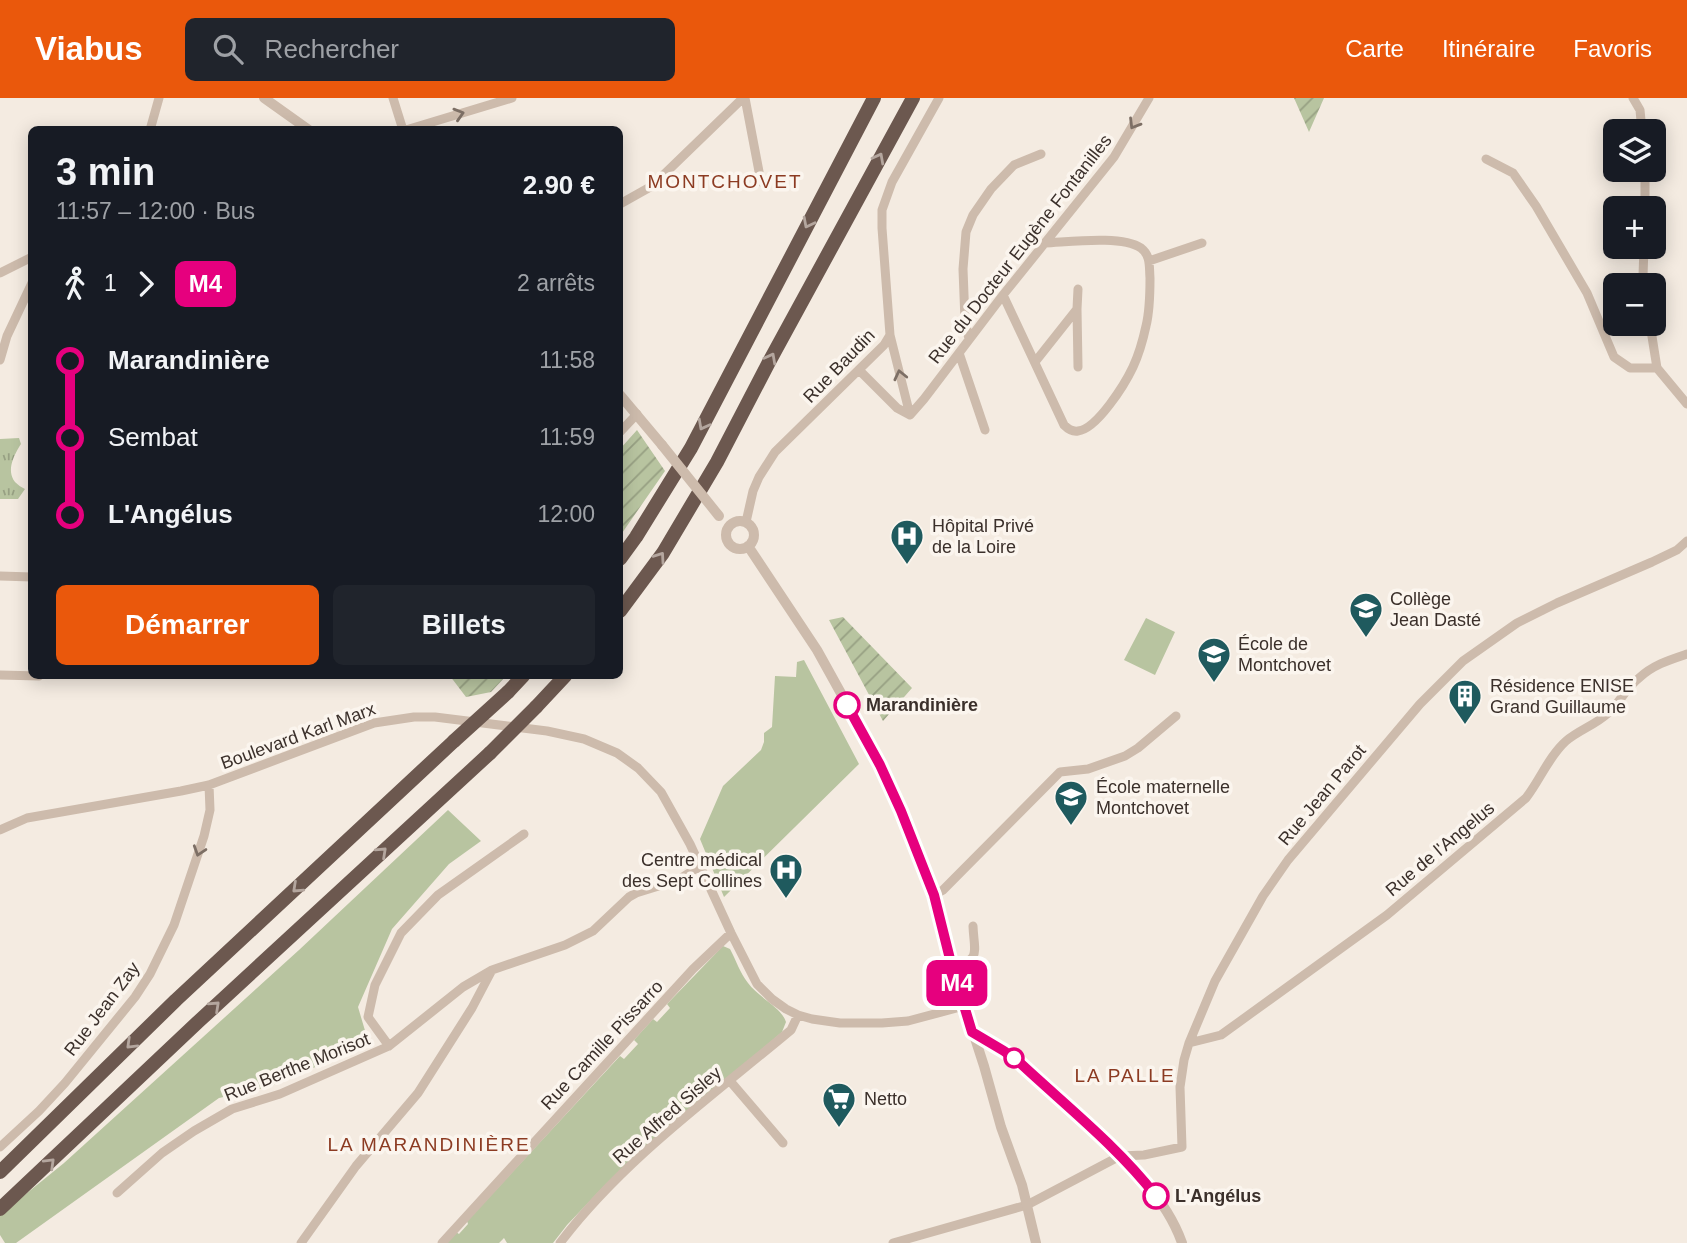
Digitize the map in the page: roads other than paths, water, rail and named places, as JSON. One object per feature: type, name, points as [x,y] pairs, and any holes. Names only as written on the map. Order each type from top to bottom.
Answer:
[{"type":"highway","points":[[623,555],[691,448],[874,98]]},
{"type":"highway","points":[[623,607],[663,553],[717,462],[913,98]]},
{"type":"highway","points":[[0,1172],[176,1000],[520,679]]},
{"type":"highway","points":[[0,1209],[490,753],[562,679]]},
{"type":"street","points":[[151,126],[159,98]]},
{"type":"street","points":[[264,98],[303,126]]},
{"type":"street","points":[[393,98],[404,126]]},
{"type":"street","points":[[418,126],[512,98]]},
{"type":"street","points":[[744,98],[761,182]]},
{"type":"street","points":[[623,202],[652,186],[744,98]]},
{"type":"street","name":"Rue Baudin","points":[[746,522],[759,477],[775,452],[884,345],[890,335],[882,210],[892,182],[939,98]]},
{"type":"street","name":"Rue du Docteur Eugène Fontanilles","points":[[910,415],[1114,157],[1149,98]]},
{"type":"street","points":[[1633,98],[1640,110],[1641,119]]},
{"type":"street","points":[[969,339],[965,321],[963,269],[966,232],[972,215],[991,189],[1014,166],[1041,155]]},
{"type":"street","points":[[1486,159],[1513,173],[1536,205],[1587,293],[1614,357],[1630,368],[1657,368]]},
{"type":"street","points":[[1003,295],[1064,425],[1076,432],[1089,426],[1112,402],[1134,364],[1147,325],[1150,303],[1149,261],[1140,248],[1123,241],[1045,243]]},
{"type":"street","points":[[1149,261],[1202,243]]},
{"type":"street","points":[[0,273],[28,259]]},
{"type":"street","points":[[1078,367],[1079,289]]},
{"type":"street","points":[[0,360],[7,336],[28,291]]},
{"type":"street","points":[[1034,362],[1077,309]]},
{"type":"street","points":[[890,335],[910,415]]},
{"type":"street","points":[[1652,336],[1657,368],[1687,404]]},
{"type":"street","points":[[959,354],[985,430]]},
{"type":"street","points":[[859,370],[897,408],[910,415]]},
{"type":"street","points":[[623,398],[728,527]]},
{"type":"street","points":[[623,429],[637,414]]},
{"type":"street","points":[[746,522],[754,532],[752,542],[738,549],[726,538],[726,532],[733,523],[746,522]]},
{"type":"street","name":"Rue Jean Parot","points":[[1121,1156],[1144,1155],[1182,1147],[1180,1087],[1184,1060],[1215,981],[1288,860],[1420,704],[1463,660],[1517,623],[1652,562],[1687,541]]},
{"type":"street","points":[[748,546],[817,650],[868,742],[901,811],[934,895],[952,967],[984,1066],[1000,1127],[1022,1185],[1036,1243]]},
{"type":"street","points":[[0,576],[28,577]]},
{"type":"street","name":"Rue de l'Angelus","points":[[1189,1043],[1221,1035],[1387,915],[1526,798],[1553,755],[1564,743],[1609,713],[1639,678],[1662,662],[1687,654]]},
{"type":"street","points":[[0,675],[28,676]]},
{"type":"street","name":"Boulevard Karl Marx","points":[[0,830],[27,818],[209,785],[374,723],[414,716],[547,731],[584,739],[617,753],[638,768],[661,792],[679,823],[757,984],[786,1009],[798,1015],[840,1023],[882,1023],[908,1021],[964,1006]]},
{"type":"street","points":[[934,895],[943,890],[1060,772],[1088,769],[1125,756],[1176,716]]},
{"type":"street","name":"Rue Jean Zay","points":[[0,1147],[39,1111],[86,1059],[150,974],[174,925],[204,836],[210,810],[209,785]]},
{"type":"street","name":"Rue Berthe Morisot","points":[[388,1046],[368,1017],[375,985],[401,933],[438,895],[524,834]]},
{"type":"street","name":"Rue Berthe Morisot","points":[[117,1193],[162,1153],[232,1109],[280,1094],[388,1046],[463,1001],[463,987],[492,970],[565,945],[593,931],[629,897],[678,880],[700,866]]},
{"type":"street","points":[[952,967],[966,964],[974,955],[973,926]]},
{"type":"street","name":"Rue Camille Pissarro","points":[[442,1243],[689,974],[731,933]]},
{"type":"street","points":[[301,1243],[356,1166],[418,1093],[463,1001],[492,970]]},
{"type":"street","name":"Rue Alfred Sisley","points":[[560,1243],[581,1215],[630,1165],[791,1030],[798,1015]]},
{"type":"street","points":[[972,1032],[1019,1062],[1121,1156],[1160,1202],[1182,1243]]},
{"type":"street","points":[[730,1081],[783,1143]]},
{"type":"street","points":[[893,1243],[1027,1205],[1121,1156]]},
{"type":"place","name":"Hôpital Privé de la Loire","points":[[907,566]]},
{"type":"place","name":"Collège Jean Dasté","points":[[1366,639]]},
{"type":"place","name":"École de Montchovet","points":[[1214,684]]},
{"type":"place","name":"Marandinière","points":[[847,705]]},
{"type":"place","name":"Résidence ENISE Grand Guillaume","points":[[1465,726]]},
{"type":"place","name":"École maternelle Montchovet","points":[[1071,827]]},
{"type":"place","name":"Centre médical des Sept Collines","points":[[786,900]]},
{"type":"place","name":"Netto","points":[[839,1129]]},
{"type":"place","name":"L'Angélus","points":[[1156,1196]]},
{"type":"district","name":"MONTCHOVET","points":[[725,181]]},
{"type":"district","name":"LA PALLE","points":[[1125,1075]]},
{"type":"district","name":"LA MARANDINIÈRE","points":[[429,1144]]}]
